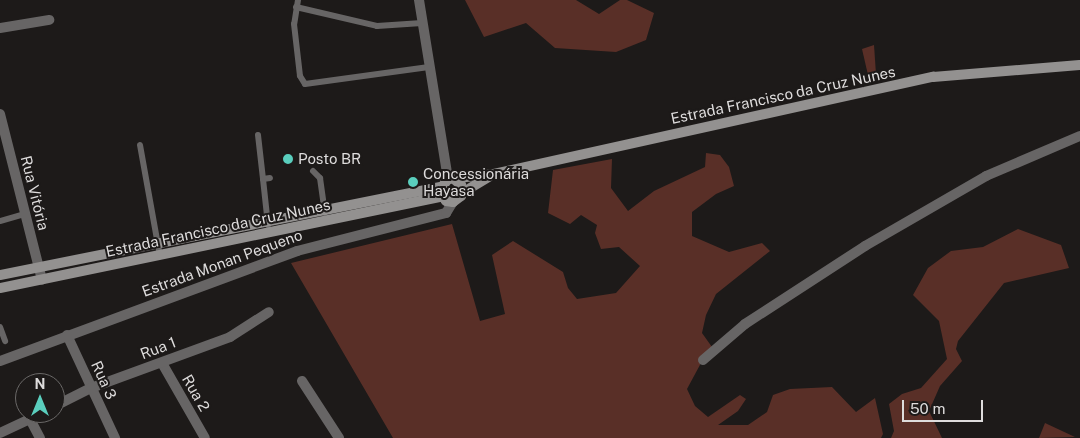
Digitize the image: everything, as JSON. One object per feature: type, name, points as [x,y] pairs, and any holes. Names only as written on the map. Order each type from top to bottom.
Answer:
[{"type":"main road","name":"Estrada Francisco da Cruz Nunes","points":[[452,180],[494,174],[933,77],[1080,65]]},
{"type":"main road","name":"Estrada Francisco da Cruz Nunes","points":[[454,202],[462,193],[494,174]]},
{"type":"main road","points":[[454,202],[440,192],[452,180],[461,185],[462,193]]},
{"type":"main road","name":"Estrada Francisco da Cruz Nunes","points":[[0,275],[324,209],[440,192]]},
{"type":"main road","name":"Estrada Francisco da Cruz Nunes","points":[[0,288],[326,221],[440,192]]},
{"type":"street","points":[[419,0],[429,67],[452,180]]},
{"type":"street","points":[[0,28],[49,20]]},
{"type":"street","name":"Rua Vitória","points":[[0,114],[42,280]]},
{"type":"street","points":[[704,360],[745,324],[865,246],[986,176],[1080,136]]},
{"type":"street","name":"Estrada Monan Pequeno","points":[[0,361],[297,251],[446,213],[454,202]]},
{"type":"street","name":"Rua 1","points":[[65,401],[92,388],[230,336],[269,312]]},
{"type":"street","name":"Rua 3","points":[[67,336],[115,438]]},
{"type":"street","name":"Rua 2","points":[[162,363],[205,438]]},
{"type":"street","points":[[302,382],[339,438]]},
{"type":"street","points":[[0,433],[21,423]]},
{"type":"street","points":[[32,423],[40,438]]},
{"type":"lane","points":[[422,23],[377,26],[297,3],[294,24],[300,76],[305,84],[429,67]]},
{"type":"lane","points":[[258,135],[267,178],[270,233]]},
{"type":"lane","points":[[140,145],[160,256]]},
{"type":"lane","points":[[313,171],[320,178],[326,221]]},
{"type":"lane","points":[[0,221],[25,214]]},
{"type":"lane","points":[[0,327],[5,341]]},
{"type":"shaded area","points":[[465,0],[576,0],[599,14],[620,0],[627,0],[654,13],[646,40],[616,52],[555,48],[526,23],[484,37]]},
{"type":"shaded area","points":[[874,45],[876,74],[868,75],[862,49]]},
{"type":"shaded area","points":[[706,153],[720,155],[729,167],[734,186],[716,194],[692,212],[692,236],[729,252],[762,243],[770,251],[716,294],[706,315],[702,333],[717,354],[701,363],[687,389],[695,406],[708,417],[740,395],[746,399],[738,411],[718,425],[748,425],[767,412],[773,395],[790,389],[832,387],[856,412],[875,398],[883,434],[881,438],[393,438],[291,263],[452,224],[480,321],[505,314],[492,255],[513,241],[563,272],[568,288],[577,299],[616,293],[640,266],[619,247],[601,249],[595,233],[597,225],[581,215],[570,224],[548,213],[553,170],[612,159],[611,188],[628,211],[654,191],[705,167]]},
{"type":"shaded area","points":[[1018,229],[1061,245],[1069,268],[1004,283],[958,341],[956,349],[962,361],[940,386],[929,411],[942,438],[891,438],[894,431],[889,404],[902,394],[921,388],[947,359],[939,321],[913,295],[928,268],[951,251],[983,247]]},
{"type":"shaded area","points":[[1045,423],[1075,437],[1039,438]]},
{"type":"place","name":"Posto BR","points":[[288,159]]},
{"type":"place","name":"Concessionária Hayasa","points":[[413,182]]}]
